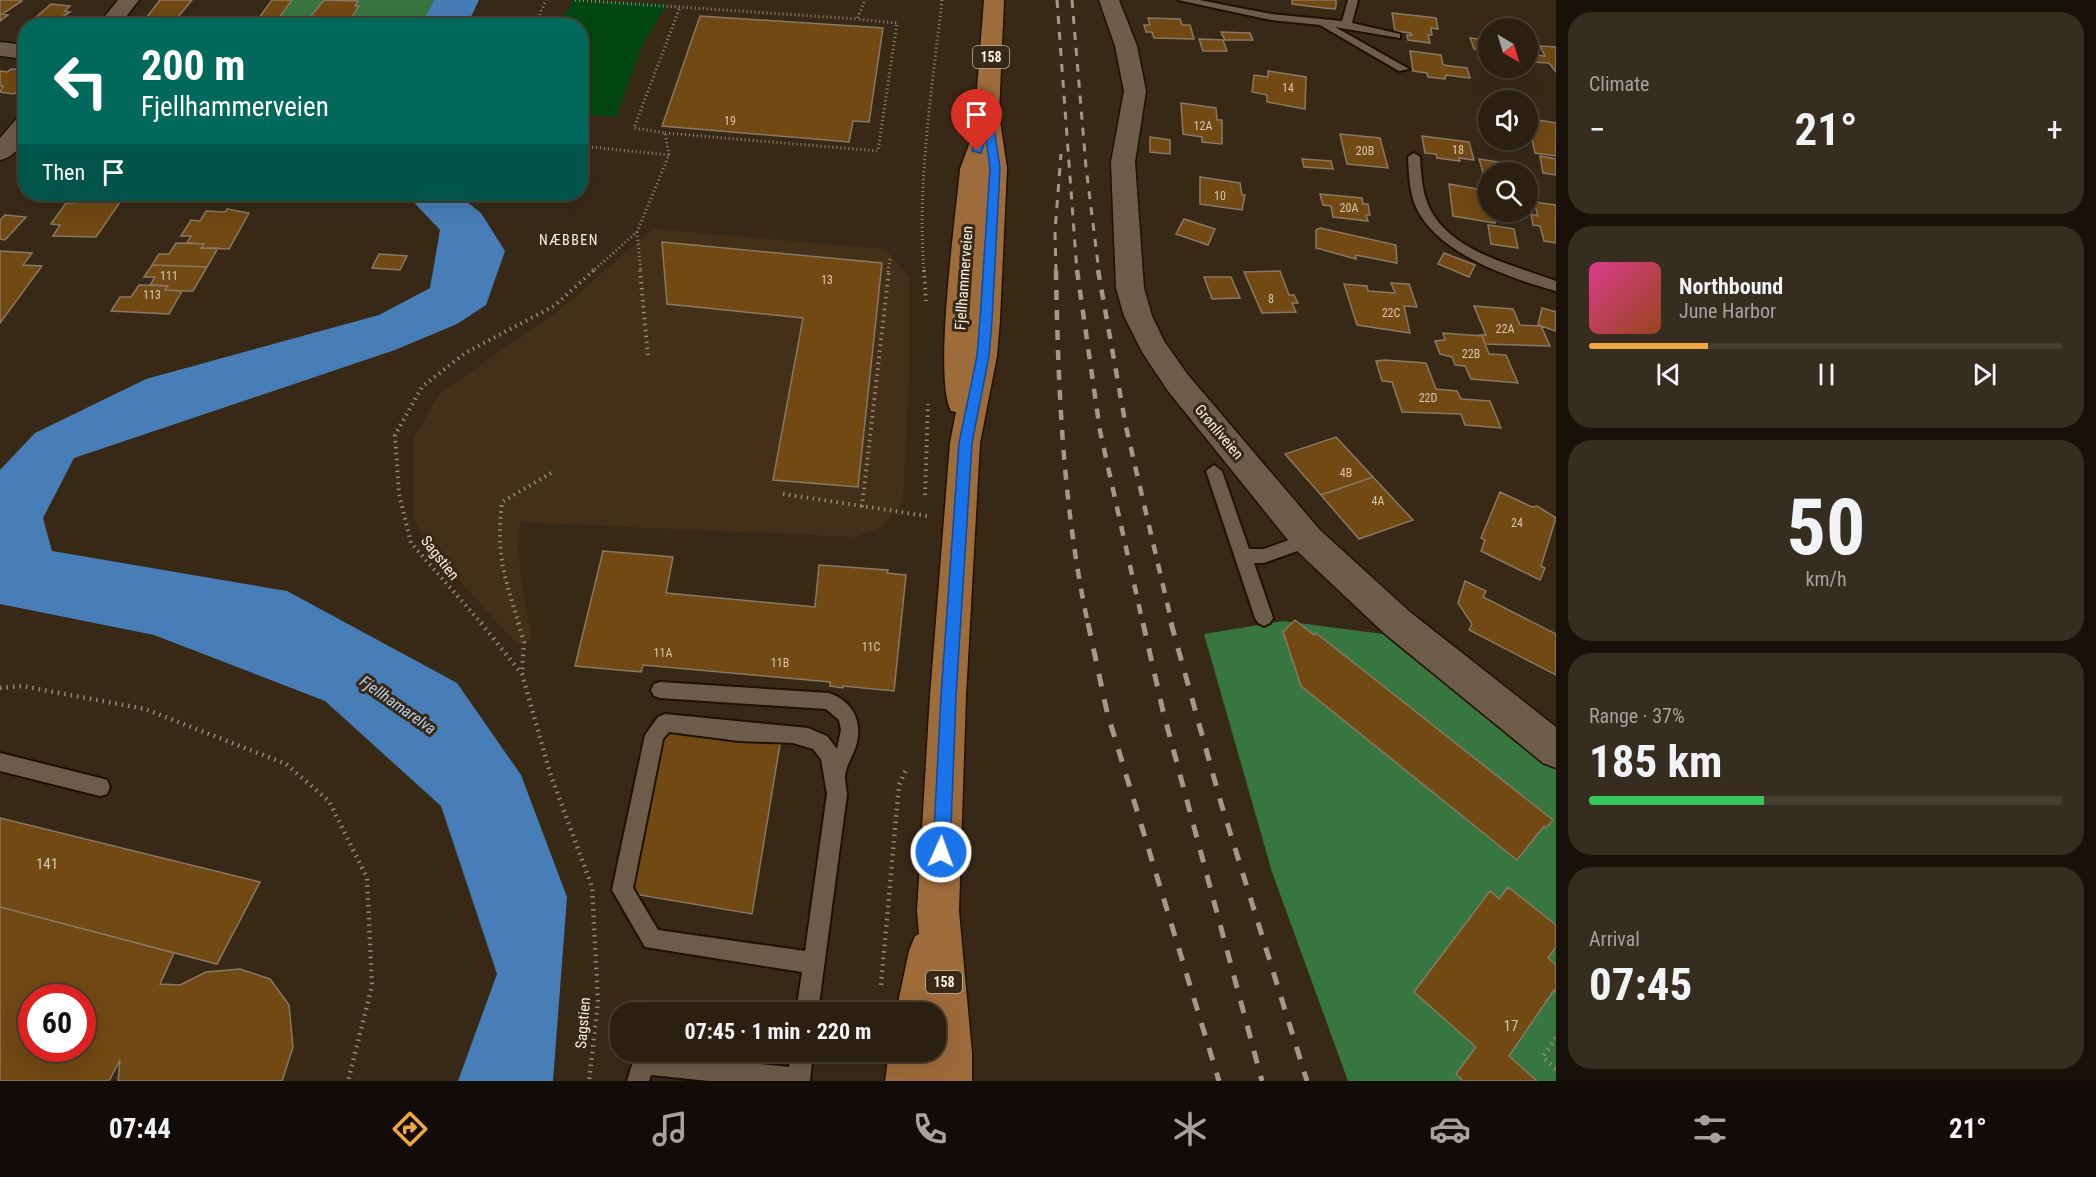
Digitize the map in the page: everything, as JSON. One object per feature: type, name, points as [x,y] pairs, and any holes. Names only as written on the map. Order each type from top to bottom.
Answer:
[{"type":"main road","name":"Fjellhammerveien","points":[[949,1081],[950,1053],[938,911],[948,696],[965,443],[958,353],[972,169],[987,114],[994,0]]},
{"type":"main road","name":"Fjellhammerveien","points":[[920,1002],[938,911]]},
{"type":"main road","points":[[908,1081],[910,1062]]},
{"type":"street","points":[[114,18],[129,0]]},
{"type":"street","name":"Grønliveien","points":[[1109,0],[1126,46],[1135,91],[1123,162],[1130,288],[1138,316],[1152,345],[1178,383],[1308,540],[1368,600],[1404,631],[1556,750]]},
{"type":"street","points":[[0,49],[18,51]]},
{"type":"street","points":[[0,153],[18,132]]},
{"type":"lane","points":[[1183,0],[1271,17],[1346,25],[1396,36]]},
{"type":"lane","points":[[1346,25],[1353,0]]},
{"type":"lane","points":[[1319,22],[1403,69]]},
{"type":"lane","points":[[1414,157],[1417,186],[1424,211],[1437,229],[1450,241],[1466,250],[1556,286]]},
{"type":"lane","points":[[1214,471],[1264,618]]},
{"type":"lane","points":[[1243,556],[1264,556],[1308,540]]},
{"type":"lane","points":[[660,690],[829,701],[842,707],[850,720],[848,748],[837,769],[837,794],[808,1002]]},
{"type":"lane","points":[[813,963],[652,940],[622,890],[654,735],[665,723],[741,732],[802,733],[821,743],[837,769]]},
{"type":"lane","points":[[0,762],[100,787]]},
{"type":"lane","points":[[638,1081],[643,1063],[799,1080],[801,1062]]},
{"type":"path","points":[[539,18],[546,0]]},
{"type":"path","points":[[575,0],[680,7],[857,19],[897,23],[878,151],[665,133],[634,128],[680,7]]},
{"type":"path","points":[[857,19],[865,0]]},
{"type":"path","points":[[927,302],[921,255],[926,148],[942,0]]},
{"type":"path","points":[[588,147],[669,155],[665,133]]},
{"type":"path","name":"Sagstien","points":[[589,1081],[598,1002],[592,887],[550,773],[522,674],[496,639],[451,591],[411,543],[399,494],[395,435],[423,387],[465,352],[554,306],[637,232],[669,155]]},
{"type":"path","points":[[637,232],[648,357]]},
{"type":"path","points":[[862,507],[890,258]]},
{"type":"path","points":[[928,398],[924,484],[929,525]]},
{"type":"path","points":[[522,674],[524,642],[501,565],[498,535],[502,502],[551,473]]},
{"type":"path","points":[[783,494],[928,516]]},
{"type":"path","points":[[0,688],[22,686],[145,709],[286,764],[329,801],[368,878],[372,986],[348,1081]]},
{"type":"path","points":[[880,990],[899,785],[909,764]]},
{"type":"path","points":[[1556,1038],[1543,1057],[1556,1069]]},
{"type":"shaded area","points":[[653,229],[885,249],[909,277],[909,372],[903,502],[881,527],[856,537],[520,522],[518,546],[522,586],[532,640],[518,645],[428,546],[414,519],[414,438],[440,393],[557,312]]},
{"type":"green space","points":[[277,0],[434,0],[425,18],[262,18]]},
{"type":"green space","points":[[573,0],[667,4],[643,43],[616,117],[588,115],[588,18],[563,18]]},
{"type":"green space","points":[[1283,621],[1406,637],[1556,753],[1556,1081],[1348,1081],[1272,872],[1204,634]]},
{"type":"water","points":[[434,0],[479,0],[470,18],[425,18]]},
{"type":"water","name":"Fjellhamarelva","points":[[413,201],[466,201],[481,213],[505,251],[486,305],[457,324],[395,350],[74,458],[43,518],[52,551],[287,591],[457,683],[521,775],[567,897],[553,1081],[458,1081],[497,974],[441,806],[325,701],[154,635],[0,604],[0,470],[35,433],[146,379],[379,315],[430,288],[440,230]]},
{"type":"building","points":[[0,0],[22,1],[2,14],[8,15],[0,21]]},
{"type":"building","points":[[160,0],[192,0],[178,17],[147,17]]},
{"type":"building","points":[[272,0],[292,0],[279,18],[259,18]]},
{"type":"building","points":[[324,0],[358,1],[355,6],[359,6],[351,18],[309,18]]},
{"type":"building","points":[[1292,0],[1336,0],[1336,6],[1335,9],[1292,4]]},
{"type":"building","points":[[51,4],[70,6],[65,11],[70,12],[61,18],[35,18]]},
{"type":"building","points":[[1392,13],[1436,18],[1438,29],[1431,28],[1432,35],[1428,35],[1430,43],[1408,40],[1407,35],[1412,35],[1411,33],[1395,31]]},
{"type":"building","points":[[700,16],[883,28],[869,122],[853,121],[849,142],[662,126]]},
{"type":"building","points":[[1148,18],[1180,19],[1182,25],[1190,25],[1194,39],[1154,38],[1152,32],[1146,32],[1144,25],[1150,25]]},
{"type":"building","points":[[1221,32],[1250,33],[1253,40],[1225,40]]},
{"type":"building","points":[[1470,38],[1478,39],[1478,49],[1474,49]]},
{"type":"building","points":[[1199,39],[1223,40],[1227,51],[1203,51]]},
{"type":"building","points":[[1540,46],[1556,47],[1556,72],[1549,63],[1538,62],[1538,55],[1545,56]]},
{"type":"building","points":[[1410,51],[1441,55],[1443,65],[1467,68],[1470,78],[1446,75],[1445,79],[1428,77],[1427,73],[1413,71]]},
{"type":"building","points":[[11,69],[18,69],[18,91],[14,94],[0,92],[3,86],[0,86],[0,71],[7,72]]},
{"type":"building","points":[[1268,71],[1306,77],[1305,109],[1267,102],[1267,95],[1252,92],[1254,75],[1268,77]]},
{"type":"building","points":[[1181,103],[1216,108],[1217,120],[1222,120],[1222,144],[1202,142],[1202,137],[1183,134]]},
{"type":"building","points":[[1538,120],[1556,123],[1556,156],[1535,153],[1534,150],[1538,150]]},
{"type":"building","points":[[1340,134],[1380,138],[1388,168],[1347,164]]},
{"type":"building","points":[[1422,136],[1469,142],[1474,160],[1437,158],[1436,154],[1425,153]]},
{"type":"building","points":[[1150,137],[1170,140],[1170,154],[1150,152]]},
{"type":"building","points":[[1540,156],[1556,159],[1556,175],[1543,173]]},
{"type":"building","points":[[1302,159],[1331,161],[1333,169],[1304,167]]},
{"type":"building","points":[[1479,159],[1498,162],[1480,162]]},
{"type":"building","points":[[1200,177],[1240,183],[1242,195],[1245,195],[1242,210],[1200,204]]},
{"type":"building","points":[[1449,184],[1478,189],[1478,220],[1453,216]]},
{"type":"building","points":[[1320,194],[1362,198],[1363,204],[1368,204],[1370,215],[1366,215],[1368,221],[1333,217],[1331,206],[1323,205]]},
{"type":"building","points":[[78,201],[121,201],[96,237],[53,236],[60,225],[51,224],[66,203]]},
{"type":"building","points":[[1538,203],[1556,205],[1556,243],[1544,241],[1540,226],[1533,225],[1532,222],[1538,222]]},
{"type":"building","points":[[227,209],[249,213],[229,249],[201,248],[204,244],[187,243],[191,236],[181,236],[191,220],[200,221],[206,211],[225,212]]},
{"type":"building","points":[[5,215],[26,217],[5,240],[0,239],[0,220]]},
{"type":"building","points":[[1184,219],[1215,229],[1208,245],[1176,234]]},
{"type":"building","points":[[1488,225],[1514,229],[1518,248],[1491,244]]},
{"type":"building","points":[[1320,228],[1396,245],[1397,263],[1356,255],[1356,259],[1316,248],[1316,230]]},
{"type":"building","points":[[662,242],[882,263],[858,487],[773,480],[803,318],[667,304]]},
{"type":"building","points":[[176,243],[204,244],[201,248],[218,248],[207,267],[152,265],[159,254],[169,254]]},
{"type":"building","points":[[0,251],[32,253],[23,265],[42,266],[0,323]]},
{"type":"building","points":[[1444,253],[1475,265],[1469,277],[1438,264]]},
{"type":"building","points":[[379,254],[407,256],[400,270],[372,268]]},
{"type":"building","points":[[152,265],[207,267],[193,291],[182,291],[165,290],[168,286],[150,285],[155,277],[144,277]]},
{"type":"building","points":[[1280,271],[1289,295],[1294,295],[1298,303],[1292,303],[1296,312],[1262,313],[1244,272]]},
{"type":"building","points":[[1204,277],[1231,277],[1240,298],[1212,299]]},
{"type":"building","points":[[1391,283],[1409,284],[1417,307],[1404,306],[1410,333],[1357,325],[1344,284],[1367,286],[1368,291],[1395,293]]},
{"type":"building","points":[[139,285],[168,286],[165,290],[182,291],[169,314],[111,311],[120,297],[131,297]]},
{"type":"building","points":[[1474,306],[1513,309],[1520,325],[1541,326],[1550,346],[1485,344],[1482,336],[1478,335],[1486,335]]},
{"type":"building","points":[[1542,308],[1556,312],[1556,331],[1538,325]]},
{"type":"building","points":[[1443,333],[1482,336],[1489,354],[1506,355],[1518,383],[1471,379],[1465,366],[1455,365],[1452,357],[1440,354],[1435,341],[1445,340]]},
{"type":"building","points":[[1376,361],[1426,363],[1436,389],[1457,391],[1461,399],[1490,401],[1501,428],[1465,425],[1461,414],[1402,412],[1392,382],[1382,381]]},
{"type":"building","points":[[1336,437],[1373,477],[1321,495],[1285,454]]},
{"type":"building","points":[[1373,477],[1413,520],[1359,539],[1321,495]]},
{"type":"building","points":[[1500,492],[1532,507],[1537,506],[1556,518],[1541,566],[1545,568],[1540,580],[1481,551],[1485,540],[1481,538]]},
{"type":"building","points":[[603,551],[673,557],[666,593],[815,607],[819,565],[888,570],[887,573],[906,575],[894,691],[843,686],[843,688],[830,686],[830,682],[643,665],[641,672],[575,666]]},
{"type":"building","points":[[1465,581],[1486,591],[1483,597],[1556,634],[1556,675],[1469,630],[1472,624],[1458,603]]},
{"type":"building","points":[[1295,620],[1314,635],[1316,633],[1553,820],[1546,828],[1544,826],[1517,860],[1301,686],[1283,632]]},
{"type":"building","points":[[667,727],[780,744],[752,914],[628,893]]},
{"type":"building","points":[[0,818],[260,882],[217,964],[0,907]]},
{"type":"building","points":[[1508,887],[1556,925],[1556,947],[1548,958],[1556,965],[1556,992],[1554,990],[1509,1056],[1537,1081],[1463,1081],[1456,1074],[1476,1047],[1414,992],[1490,891],[1499,899]]},
{"type":"building","points":[[0,907],[174,953],[160,984],[180,985],[206,972],[240,969],[270,979],[289,1005],[293,1047],[282,1081],[118,1081],[120,1060],[109,1081],[0,1081]]},
{"type":"railway","points":[[1057,0],[1077,272]]},
{"type":"railway","points":[[1072,0],[1086,167],[1099,272]]},
{"type":"railway","points":[[1056,272],[1055,231],[1061,154]]},
{"type":"railway","points":[[1056,270],[1063,448],[1073,536],[1088,624]]},
{"type":"railway","points":[[1077,270],[1100,431],[1143,624]]},
{"type":"railway","points":[[1098,270],[1126,427],[1172,624]]},
{"type":"railway","points":[[1088,623],[1107,712],[1219,1081]]},
{"type":"railway","points":[[1143,623],[1163,711],[1262,1081]]},
{"type":"railway","points":[[1171,623],[1221,803],[1307,1081]]},
{"type":"district","name":"NÆBBEN","points":[[569,240]]},
{"type":"route","points":[[941,852],[948,696],[965,443],[983,356],[986,320],[995,168],[987,114],[977,151]]}]
